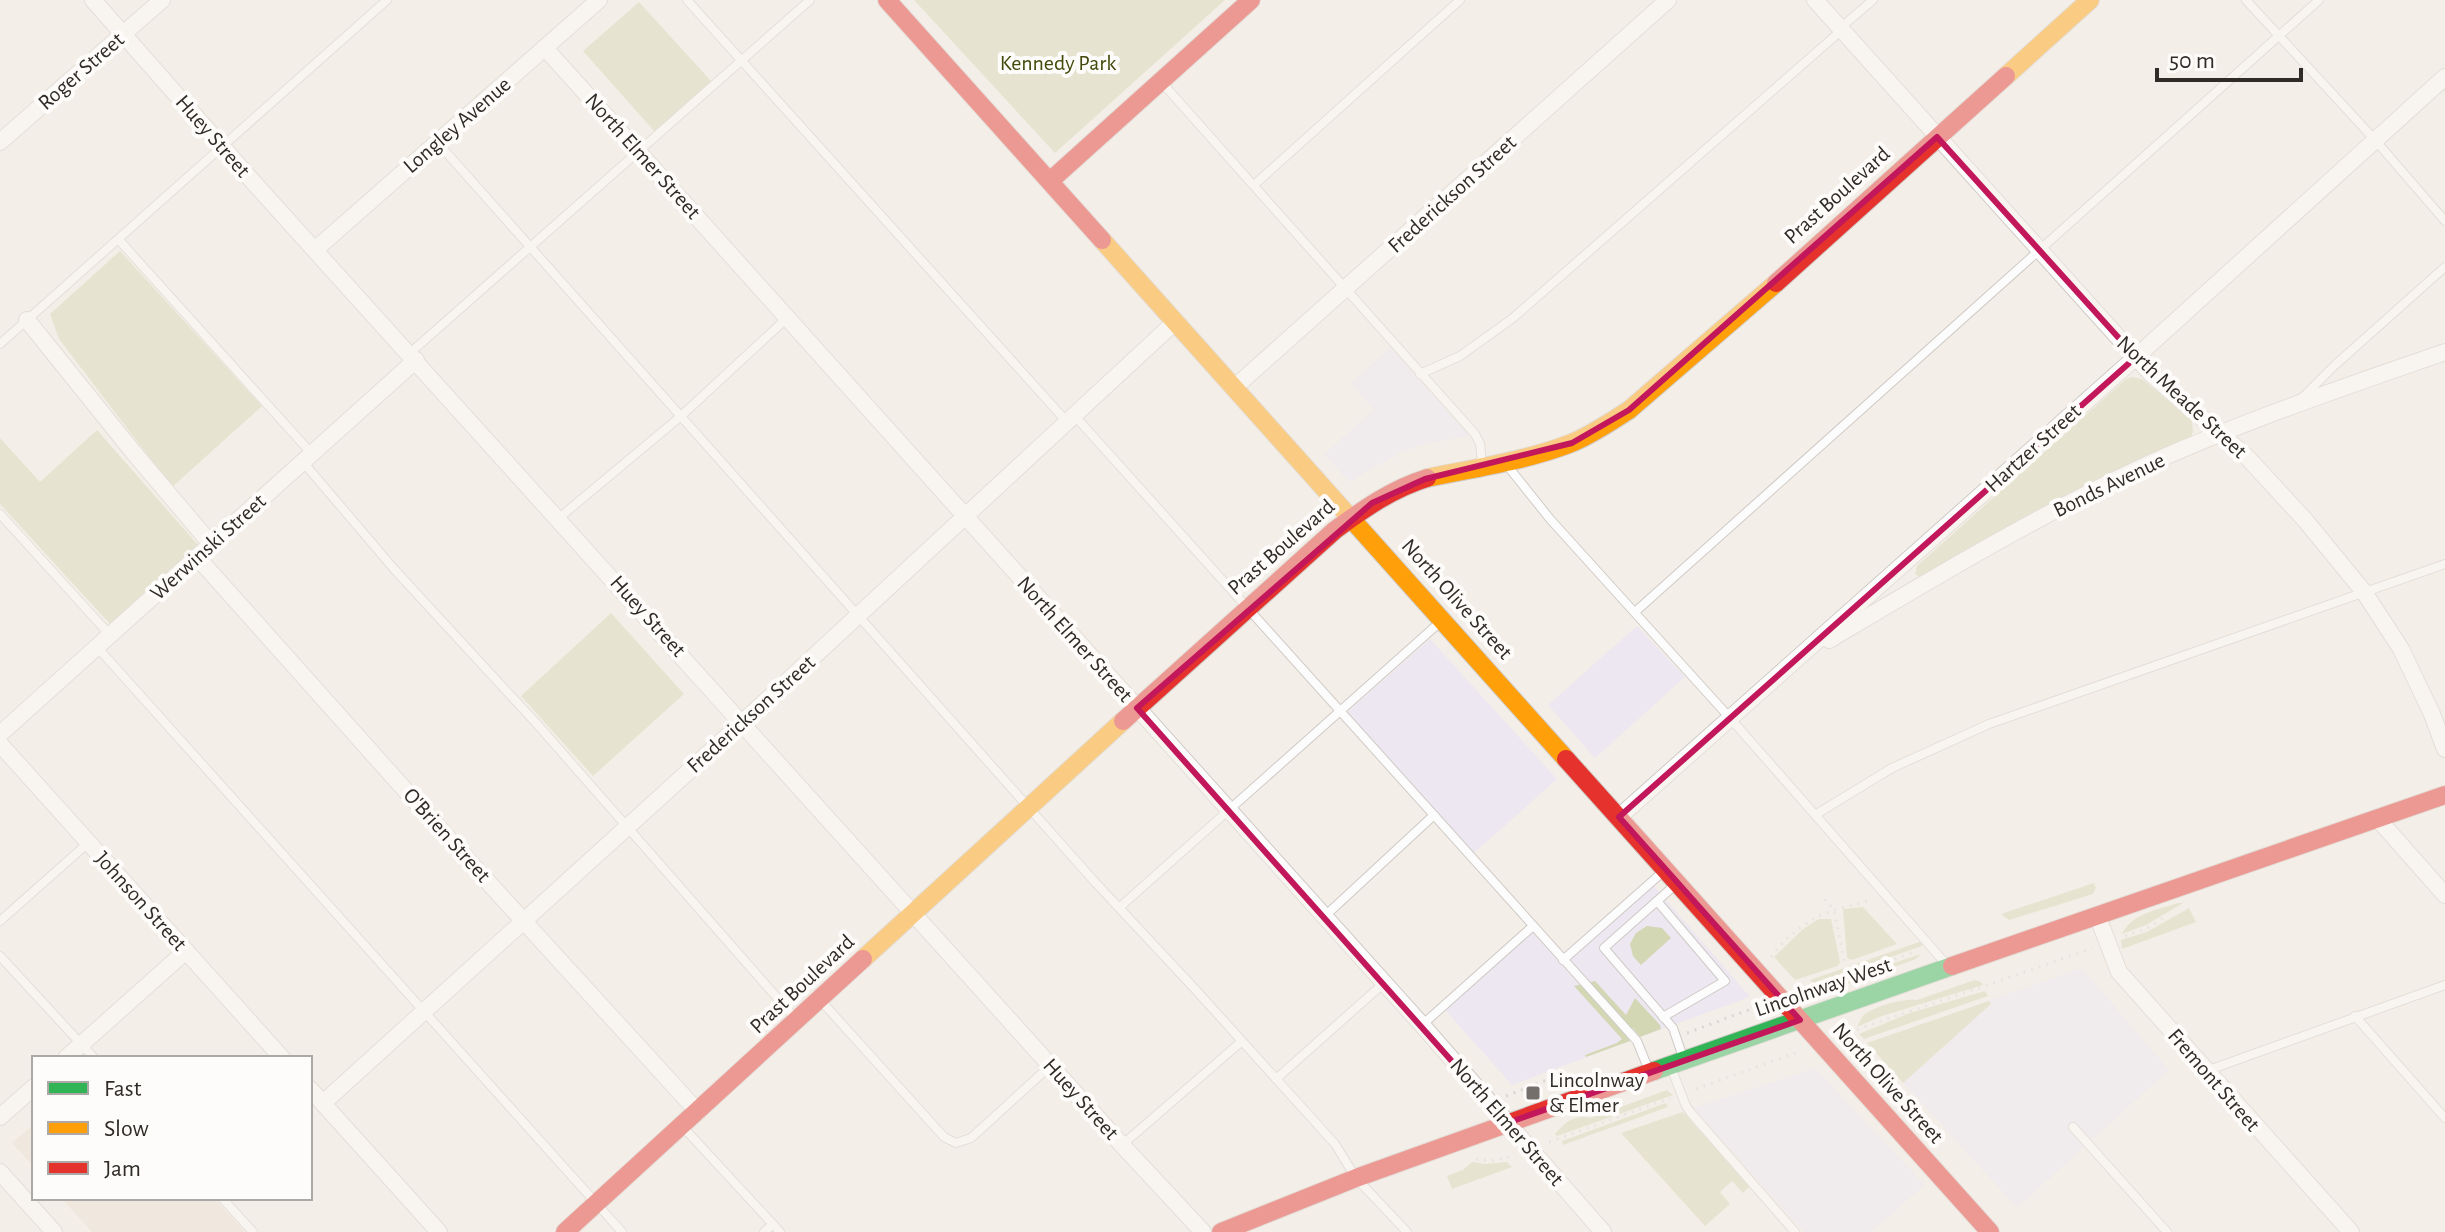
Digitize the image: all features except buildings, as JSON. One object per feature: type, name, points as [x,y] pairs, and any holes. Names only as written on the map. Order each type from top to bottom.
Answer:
[{"type":"street","name":"Huey Street","points":[[93,0],[1203,1232]]},
{"type":"street","name":"Roger Street","points":[[0,142],[162,0]]},
{"type":"street","name":"Longley Avenue","points":[[316,249],[599,0]]},
{"type":"street","name":"North Olive Street","points":[[887,0],[1990,1232]]},
{"type":"street","points":[[1050,181],[1251,0]]},
{"type":"street","name":"Frederickson Street","points":[[1235,387],[1668,0]]},
{"type":"street","name":"North Meade Street","points":[[1815,0],[2159,382],[2222,433],[2305,520],[2364,592],[2401,649],[2445,749]]},
{"type":"street","name":"Prast Boulevard","points":[[565,1232],[1246,608],[1351,517],[1397,489],[1425,479],[1505,463],[1572,443],[1629,410],[1720,333],[2090,0]]},
{"type":"street","name":"North Elmer Street","points":[[545,48],[1325,916],[1603,1232]]},
{"type":"street","name":"Hartzer Street","points":[[1619,817],[2445,77]]},
{"type":"street","points":[[27,320],[211,544]]},
{"type":"street","name":"Frederickson Street","points":[[323,1103],[743,722],[1176,321]]},
{"type":"street","name":"Bonds Avenue","points":[[1793,661],[2048,513],[2139,469],[2295,405],[2445,352]]},
{"type":"street","name":"Werwinski Street","points":[[0,734],[307,458],[413,357]]},
{"type":"street","name":"O'Brien Street","points":[[197,557],[698,1112]]},
{"type":"street","name":"Johnson Street","points":[[0,744],[280,1056]]},
{"type":"street","name":"Lincolnway West","points":[[1221,1232],[1507,1123],[2445,795]]},
{"type":"street","points":[[2378,819],[2445,895]]},
{"type":"street","name":"Fremont Street","points":[[2097,915],[2119,972],[2351,1232]]},
{"type":"street","points":[[68,1056],[186,951]]},
{"type":"street","points":[[0,1117],[32,1089]]},
{"type":"street","points":[[312,1091],[439,1232]]},
{"type":"street","points":[[0,1172],[54,1232]]},
{"type":"lane","points":[[0,344],[387,0]]},
{"type":"lane","points":[[687,0],[1246,608],[1637,1041],[1650,1073]]},
{"type":"lane","points":[[413,357],[531,246],[810,0]]},
{"type":"lane","points":[[1254,185],[1460,0]]},
{"type":"lane","points":[[1420,374],[1460,356],[1513,318],[1873,0]]},
{"type":"lane","points":[[2246,0],[2445,221]]},
{"type":"lane","points":[[1635,612],[2319,0]]},
{"type":"lane","points":[[1160,81],[1475,434],[1480,444],[1483,467]]},
{"type":"lane","points":[[437,142],[680,417],[1335,1144],[1356,1178],[1407,1232]]},
{"type":"lane","points":[[119,240],[307,458],[403,579],[536,723],[797,1020]]},
{"type":"lane","points":[[2295,405],[2445,267]]},
{"type":"lane","points":[[559,518],[680,417],[787,317]]},
{"type":"lane","points":[[1505,463],[1550,519],[1950,968]]},
{"type":"lane","points":[[0,514],[110,635]]},
{"type":"lane","points":[[1815,815],[1892,768],[1989,724],[2445,564]]},
{"type":"lane","points":[[1120,907],[1443,620]]},
{"type":"lane","points":[[97,647],[622,1232]]},
{"type":"lane","points":[[1325,916],[1434,815]]},
{"type":"lane","points":[[0,921],[88,843]]},
{"type":"lane","points":[[1563,960],[1671,876]]},
{"type":"lane","points":[[1671,876],[1657,901],[1604,948],[1673,1028],[1686,1106],[1795,1232]]},
{"type":"lane","points":[[1657,901],[1725,981],[1663,1017]]},
{"type":"lane","points":[[1422,1025],[1533,926]]},
{"type":"lane","points":[[0,956],[92,1056]]},
{"type":"lane","points":[[1276,1079],[1384,983]]},
{"type":"lane","points":[[2206,1071],[2445,985]]},
{"type":"lane","points":[[820,1000],[950,1141],[963,1142],[971,1138],[1051,1066]]},
{"type":"lane","points":[[2355,1016],[2445,1118]]},
{"type":"lane","points":[[1122,1145],[1242,1041]]},
{"type":"lane","points":[[683,1126],[780,1232]]},
{"type":"lane","points":[[2073,1127],[2167,1232]]},
{"type":"lane","points":[[224,1200],[253,1232]]},
{"type":"lane","points":[[764,1232],[773,1224]]},
{"type":"path","points":[[1771,957],[1782,941],[1794,932],[1834,910],[1884,894]]},
{"type":"path","points":[[1825,899],[1834,910],[1845,965]]},
{"type":"path","points":[[2120,938],[2146,929],[2173,912]]},
{"type":"path","points":[[1853,1031],[2093,948]]},
{"type":"path","points":[[1802,991],[1922,950]]},
{"type":"path","points":[[1474,1158],[1504,1160],[1517,1154]]},
{"type":"highlighted area","points":[[1937,137],[2136,357],[1619,817],[1800,1020],[1507,1123],[1137,708],[1372,503],[1425,479],[1572,443],[1629,410]]},
{"type":"shaded area","points":[[1390,347],[1470,436],[1425,444],[1400,453],[1349,482],[1324,454],[1374,410],[1351,383]]},
{"type":"shaded area","points":[[1637,626],[1685,677],[1595,758],[1548,705]]},
{"type":"shaded area","points":[[1430,639],[1557,779],[1474,853],[1345,714]]},
{"type":"shaded area","points":[[1653,885],[1750,997],[1640,1037],[1570,959]]},
{"type":"shaded area","points":[[1532,932],[1630,1041],[1512,1085],[1445,1010]]},
{"type":"shaded area","points":[[2082,968],[2169,1070],[2017,1208],[1867,1043]]},
{"type":"shaded area","points":[[1815,1068],[1925,1185],[1871,1232],[1804,1232],[1693,1108]]},
{"type":"shaded area","points":[[32,1126],[32,1165],[12,1143]]},
{"type":"shaded area","points":[[63,1200],[216,1200],[245,1232],[92,1232]]},
{"type":"green space","name":"Kennedy Park","points":[[914,0],[1225,0],[1055,153]]},
{"type":"green space","points":[[639,2],[711,81],[655,132],[583,51]]},
{"type":"green space","points":[[120,251],[262,406],[172,487],[59,339],[50,314]]},
{"type":"green space","points":[[2126,379],[2142,379],[2192,421],[2191,437],[1921,577],[1915,574],[1917,566]]},
{"type":"green space","points":[[97,430],[198,545],[110,624],[0,504],[0,438],[40,482]]},
{"type":"green space","points":[[611,613],[684,694],[593,776],[521,696]]},
{"type":"green space","points":[[2094,883],[2096,888],[2093,894],[2009,920],[2001,914]]},
{"type":"green space","points":[[2183,903],[2146,925],[2122,934],[2139,917]]},
{"type":"green space","points":[[1863,907],[1897,944],[1852,960],[1847,958],[1843,909]]},
{"type":"green space","points":[[2189,908],[2196,922],[2122,949],[2121,940],[2147,932]]},
{"type":"green space","points":[[1819,919],[1831,919],[1840,962],[1838,966],[1795,980],[1774,957],[1803,929]]},
{"type":"green space","points":[[1647,926],[1662,928],[1671,938],[1641,965],[1633,956],[1630,944],[1636,933]]},
{"type":"green space","points":[[1922,941],[1922,946],[1814,984],[1810,980]]},
{"type":"green space","points":[[1921,954],[1916,959],[1823,993],[1819,988]]},
{"type":"green space","points":[[1975,980],[1983,985],[1882,1016],[1857,1027],[1864,1015],[1875,1009],[1898,1001],[1917,1000]]},
{"type":"green space","points":[[1595,981],[1626,1015],[1635,998],[1661,1029],[1640,1037],[1633,1028],[1625,1034],[1630,1041],[1586,1057],[1622,1039],[1574,986]]},
{"type":"green space","points":[[1985,991],[1988,996],[1864,1039],[1859,1034],[1910,1013]]},
{"type":"green space","points":[[1989,1001],[1991,1004],[1903,1083],[1867,1043]]},
{"type":"green space","points":[[1862,1046],[1910,1099],[1899,1099],[1859,1052],[1857,1047]]},
{"type":"green space","points":[[1667,1090],[1673,1095],[1557,1136],[1555,1134],[1575,1118],[1591,1118]]},
{"type":"green space","points":[[1666,1103],[1668,1107],[1563,1145],[1562,1141]]},
{"type":"green space","points":[[1683,1112],[1750,1186],[1743,1193],[1732,1181],[1720,1192],[1730,1204],[1705,1226],[1621,1133]]},
{"type":"green space","points":[[1472,1162],[1507,1162],[1512,1167],[1452,1189],[1447,1176],[1463,1170]]},
{"type":"traffic: fast","points":[[1654,1071],[1952,966]]},
{"type":"traffic: slow","points":[[2006,76],[2090,0]]},
{"type":"traffic: slow","points":[[1102,240],[1566,759]]},
{"type":"traffic: slow","points":[[1427,478],[1535,455],[1592,433],[1629,410],[1776,283]]},
{"type":"traffic: slow","points":[[863,959],[1123,721]]},
{"type":"traffic: jam","points":[[887,0],[1102,240]]},
{"type":"traffic: jam","points":[[1050,181],[1251,0]]},
{"type":"traffic: jam","points":[[1776,283],[2006,76]]},
{"type":"traffic: jam","points":[[1123,721],[1335,530],[1390,493],[1427,478]]},
{"type":"traffic: jam","points":[[1566,759],[1990,1232]]},
{"type":"traffic: jam","points":[[1952,966],[2445,795]]},
{"type":"traffic: jam","points":[[565,1232],[863,959]]},
{"type":"traffic: jam","points":[[1221,1232],[1356,1178],[1654,1071]]},
{"type":"place","name":"Lincolnway & Elmer","points":[[1533,1093]]}]
